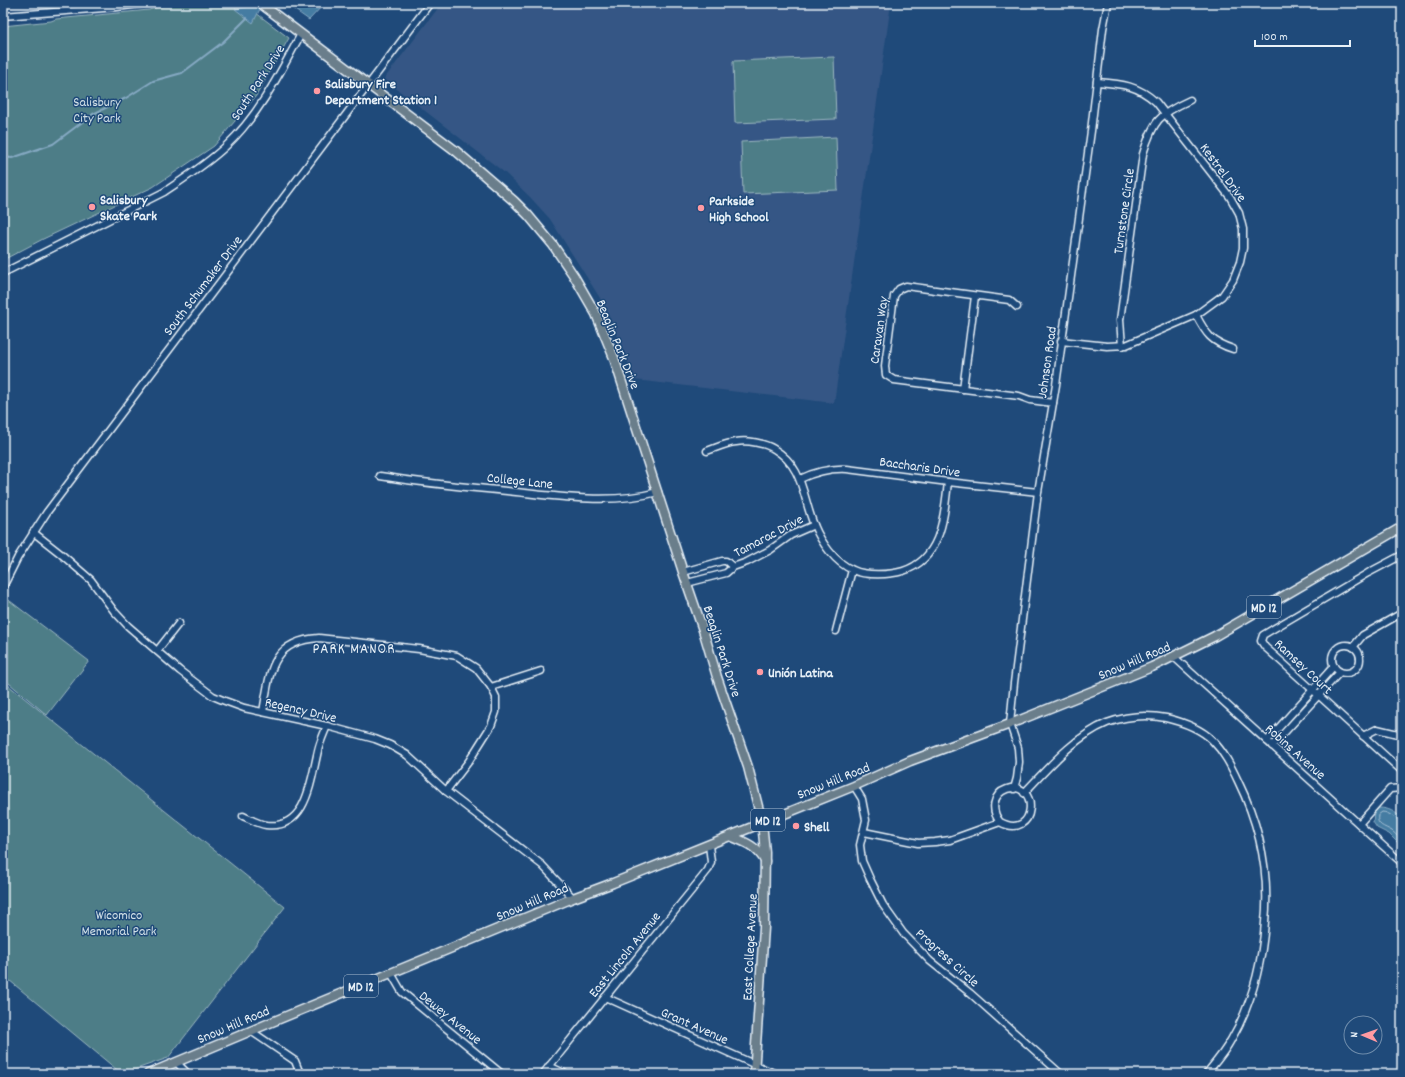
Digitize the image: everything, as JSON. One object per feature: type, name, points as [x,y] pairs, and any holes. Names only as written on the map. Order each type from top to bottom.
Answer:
[{"type":"main road","name":"Beaglin Park Drive","points":[[263,5],[483,173],[528,215],[556,249],[585,293],[604,332],[614,358],[717,677],[748,767],[762,822]]},
{"type":"main road","name":"Snow Hill Road","points":[[148,1074],[573,898],[854,786],[910,762],[1123,679],[1174,657],[1215,636],[1402,527]]},
{"type":"main road","name":"East College Avenue","points":[[754,1074],[764,928],[765,861],[762,822]]},
{"type":"main road","points":[[730,836],[751,845],[762,854],[765,861]]},
{"type":"street","points":[[3,16],[117,8],[147,3]]},
{"type":"street","name":"South Schumaker Drive","points":[[3,587],[33,532],[241,252],[430,3]]},
{"type":"street","name":"Johnson Road","points":[[1010,724],[1038,492],[1053,403],[1103,29],[1108,3]]},
{"type":"street","name":"South Park Drive","points":[[3,273],[164,192],[211,159],[237,135],[258,108],[301,34]]},
{"type":"street","name":"Kestrel Drive","points":[[1061,341],[1107,346],[1122,346],[1196,315],[1222,296],[1233,280],[1240,262],[1243,248],[1243,229],[1239,213],[1230,197],[1165,113],[1148,94],[1134,86],[1097,82]]},
{"type":"street","name":"Turnstone Circle","points":[[1122,346],[1120,320],[1143,154],[1147,140],[1155,123],[1165,113],[1190,100]]},
{"type":"street","name":"Caravan Way","points":[[1017,307],[1009,300],[906,286],[899,289],[894,296],[885,366],[886,375],[894,380],[1019,396],[1030,400],[1053,403]]},
{"type":"street","points":[[963,389],[975,296]]},
{"type":"street","points":[[1196,315],[1205,332],[1221,345],[1233,349]]},
{"type":"street","points":[[707,451],[737,442],[759,443],[774,448],[783,455],[796,470],[814,525],[826,547],[841,562],[852,570],[867,573],[885,574],[903,571],[920,562],[932,551],[938,541],[945,512],[948,482]]},
{"type":"street","name":"Baccharis Drive","points":[[800,479],[834,468],[1038,492]]},
{"type":"street","name":"College Lane","points":[[380,476],[453,486],[592,499],[638,497],[658,492]]},
{"type":"street","name":"Tamarac Drive","points":[[687,583],[726,573],[733,567],[770,550],[784,538],[814,525]]},
{"type":"street","name":"Regency Drive","points":[[33,532],[91,580],[114,611],[128,626],[157,652],[213,696],[244,708],[327,726],[390,745],[407,756],[446,790],[542,865],[573,898]]},
{"type":"street","name":"Ramsey Court","points":[[1402,555],[1368,573],[1263,635],[1261,641],[1265,647],[1402,771]]},
{"type":"street","name":"Tamarac Drive","points":[[683,572],[726,560],[733,567]]},
{"type":"street","points":[[836,631],[852,570]]},
{"type":"street","points":[[1353,647],[1363,635],[1402,613]]},
{"type":"street","points":[[157,652],[179,623]]},
{"type":"street","points":[[263,712],[269,675],[277,657],[292,644],[305,638],[319,638],[419,649],[457,656],[476,668],[491,687],[496,697],[496,712],[491,726],[468,761],[446,790]]},
{"type":"street","points":[[1343,646],[1353,647],[1358,651],[1360,656],[1359,666],[1353,672],[1340,672],[1334,666],[1332,661],[1335,651],[1343,646]]},
{"type":"street","name":"Robins Avenue","points":[[1174,657],[1402,863]]},
{"type":"street","points":[[1267,741],[1334,666]]},
{"type":"street","points":[[491,687],[541,671]]},
{"type":"street","points":[[1272,746],[1340,672]]},
{"type":"street","points":[[1024,793],[1078,741],[1106,724],[1119,719],[1139,716],[1156,716],[1185,723],[1211,739],[1222,752],[1244,793],[1260,842],[1266,886],[1266,905],[1262,952],[1253,989],[1247,1006],[1231,1040],[1218,1060],[1206,1074]]},
{"type":"street","points":[[1010,724],[1019,755],[1017,778],[1014,789]]},
{"type":"street","points":[[243,816],[265,825],[281,824],[296,815],[303,806],[307,796],[314,774],[319,746],[327,726]]},
{"type":"street","points":[[1363,736],[1377,729],[1402,736]]},
{"type":"street","name":"Progress Circle","points":[[854,786],[862,799],[865,808],[866,820],[860,849],[862,860],[883,905],[903,933],[930,961],[970,993],[1061,1074]]},
{"type":"street","points":[[1359,824],[1390,789],[1402,788]]},
{"type":"street","points":[[1007,789],[1014,789],[1024,793],[1030,802],[1031,807],[1027,818],[1017,825],[1006,825],[1000,822],[994,812],[995,801],[1002,792],[1007,789]]},
{"type":"street","points":[[864,832],[918,843],[935,842],[950,840],[1000,822]]},
{"type":"street","name":"East Lincoln Avenue","points":[[543,1074],[708,870],[711,862],[709,844]]},
{"type":"street","name":"Dewey Avenue","points":[[391,973],[402,992],[502,1074]]},
{"type":"street","name":"Grant Avenue","points":[[605,997],[776,1074]]},
{"type":"street","points":[[250,1031],[294,1061],[298,1074]]},
{"type":"street","points":[[176,1062],[188,1074]]},
{"type":"street","points":[[549,1066],[566,1074]]},
{"type":"shaded area","name":"Parkside High School","points":[[442,3],[891,3],[834,403],[635,380],[613,325],[600,298],[550,219],[505,173],[384,79]]},
{"type":"green space","name":"Salisbury City Park","points":[[172,3],[243,3],[289,38],[256,96],[214,146],[153,187],[43,239],[3,260],[3,26],[149,10]]},
{"type":"green space","points":[[834,57],[836,119],[735,123],[733,61]]},
{"type":"green space","points":[[836,137],[838,190],[743,194],[741,142]]},
{"type":"green space","points":[[6,598],[89,661],[47,715],[3,678],[3,605]]},
{"type":"green space","name":"Wicomico Memorial Park","points":[[3,681],[285,907],[168,1058],[122,1074],[3,975]]},
{"type":"water","points":[[249,3],[263,3],[253,23],[235,9],[247,7]]},
{"type":"water","points":[[285,3],[325,3],[309,20]]},
{"type":"water","points":[[1379,808],[1392,811],[1402,818],[1402,847],[1389,834],[1377,828],[1373,822],[1374,813]]},
{"type":"waterway","points":[[3,157],[12,158],[53,144],[93,114],[126,98],[153,81],[182,73],[223,42],[247,18]]},
{"type":"place","name":"Salisbury Fire Department Station 1","points":[[317,91]]},
{"type":"place","name":"Salisbury Skate Park","points":[[92,207]]},
{"type":"place","name":"Parkside High School","points":[[701,208]]},
{"type":"place","name":"Unión Latina","points":[[760,672]]},
{"type":"place","name":"Shell","points":[[796,826]]},
{"type":"district","name":"PARK MANOR","points":[[354,648]]}]
